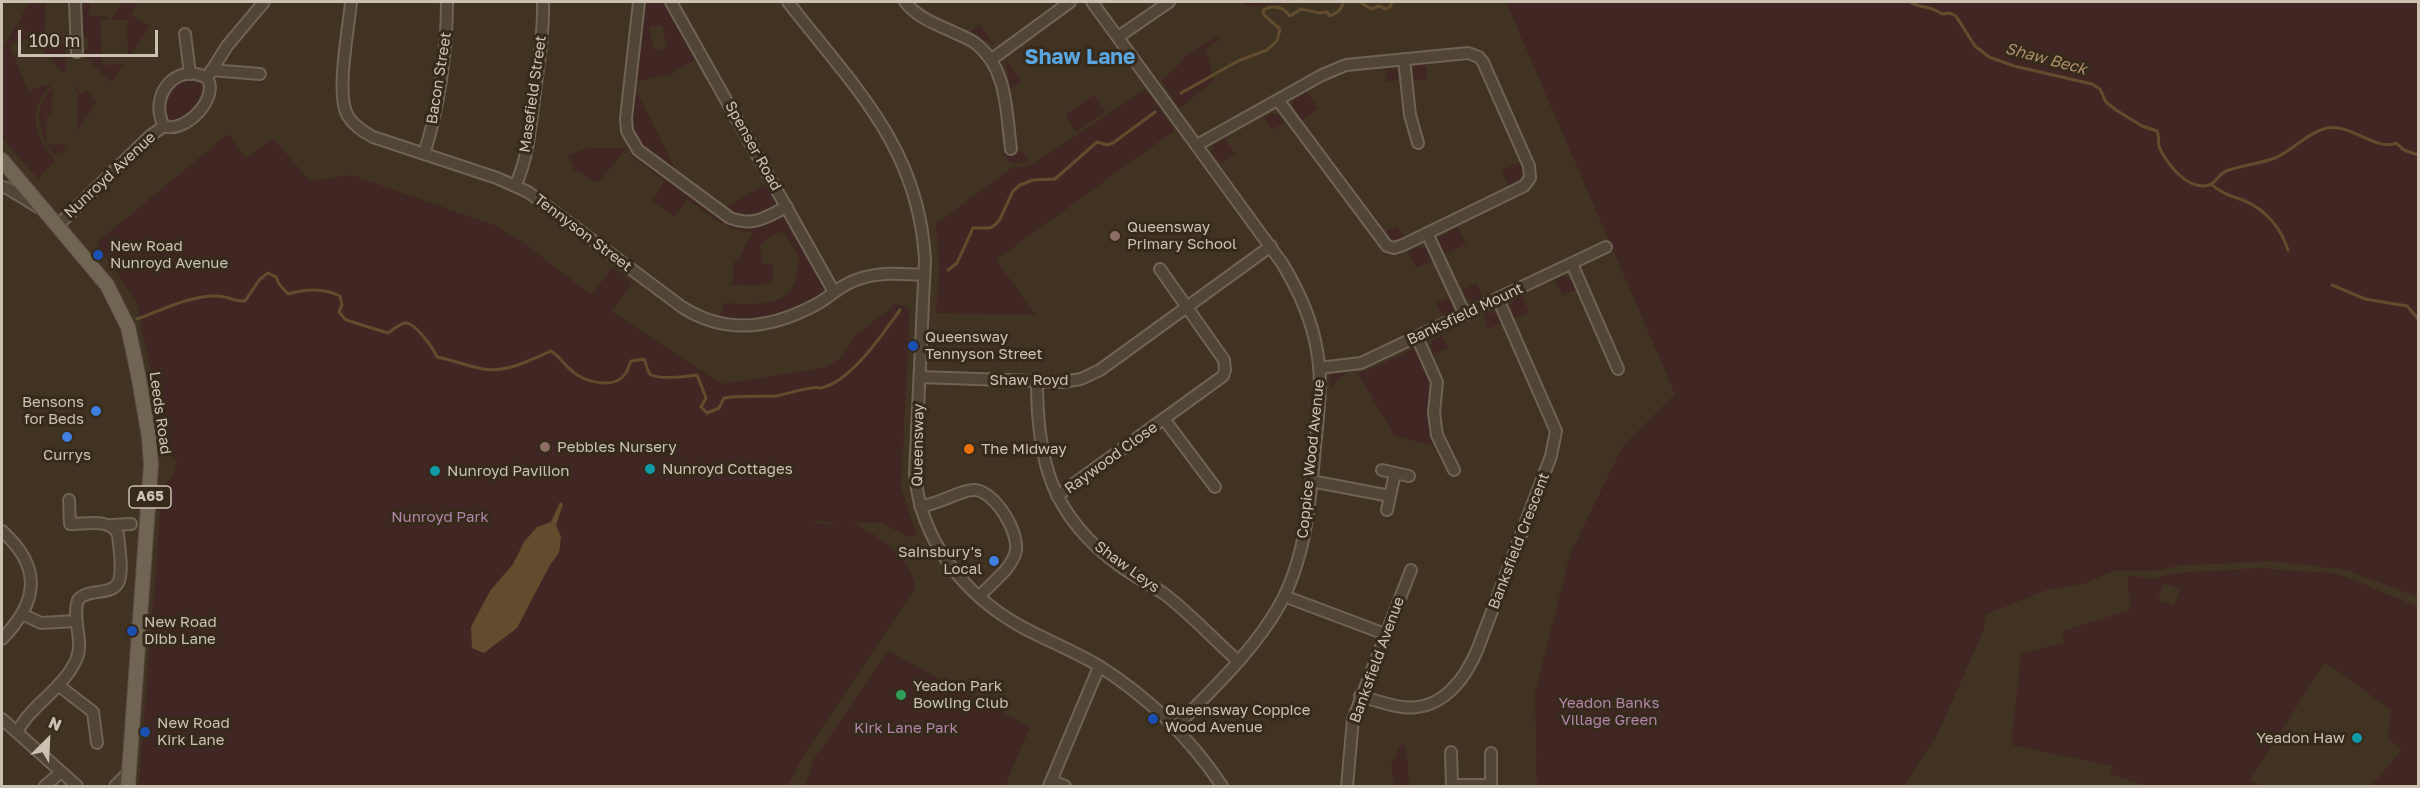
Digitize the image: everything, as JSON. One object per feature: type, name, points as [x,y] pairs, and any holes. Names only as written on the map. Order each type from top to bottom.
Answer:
[{"type":"main road","name":"Leeds Road","points":[[2,160],[107,285],[128,327],[133,344],[149,437],[151,465],[128,779]]},
{"type":"street","points":[[75,2],[77,52]]},
{"type":"street","name":"Nunroyd Avenue","points":[[190,74],[173,80],[160,96],[159,116],[164,126],[171,128],[177,126],[199,111],[209,93],[209,74],[227,46],[264,2]]},
{"type":"street","name":"Tennyson Street","points":[[351,2],[341,90],[347,114],[357,127],[373,137],[515,186],[544,203],[682,307],[706,319],[737,325],[771,323],[807,309],[856,279],[882,273],[924,275]]},
{"type":"street","name":"Bacon Street","points":[[424,154],[434,116],[445,45],[447,2]]},
{"type":"street","name":"Masefield Street","points":[[515,186],[525,154],[532,111],[540,53],[543,2]]},
{"type":"street","points":[[639,2],[626,118],[627,131],[633,143],[645,156],[730,218],[744,223],[760,221],[787,207]]},
{"type":"street","name":"Spenser Road","points":[[671,2],[834,292]]},
{"type":"street","name":"Queensway","points":[[788,2],[881,123],[911,182],[920,215],[924,246],[915,473],[925,523],[939,550],[979,597],[1021,626],[1099,667],[1152,705],[1200,756],[1222,786]]},
{"type":"street","points":[[905,2],[917,15],[975,43],[992,59],[1002,80],[1011,149]]},
{"type":"street","points":[[992,59],[1070,2]]},
{"type":"street","name":"Coppice Wood Avenue","points":[[1092,2],[1271,246],[1304,303],[1313,331],[1319,368],[1320,392],[1311,481],[1300,553],[1284,596],[1262,632],[1175,728]]},
{"type":"street","points":[[1118,37],[1169,2]]},
{"type":"street","points":[[185,34],[190,74],[260,74]]},
{"type":"street","points":[[1197,145],[1322,75],[1346,65],[1461,53],[1474,54],[1479,57],[1531,171],[1530,178],[1524,186],[1398,247],[1391,247],[1384,244],[1278,100]]},
{"type":"street","points":[[1404,59],[1410,115],[1418,143]]},
{"type":"street","name":"Nunroyd Avenue","points":[[57,226],[150,136],[164,126]]},
{"type":"street","points":[[2,187],[46,212]]},
{"type":"street","points":[[1427,233],[1465,315]]},
{"type":"street","name":"Shaw Royd","points":[[920,377],[1037,382],[1072,381],[1090,376],[1271,246]]},
{"type":"street","name":"Banksfield Mount","points":[[1319,368],[1361,363],[1606,247]]},
{"type":"street","points":[[1572,264],[1618,369]]},
{"type":"street","points":[[1160,268],[1188,307]]},
{"type":"street","name":"Banksfield Crescent","points":[[1360,696],[1402,707],[1411,707],[1438,699],[1463,679],[1478,648],[1551,456],[1556,432],[1498,299]]},
{"type":"street","name":"Raywood Close","points":[[1057,496],[1223,376],[1224,360],[1188,307]]},
{"type":"street","points":[[1417,337],[1437,382],[1434,413],[1437,435],[1454,470]]},
{"type":"street","name":"Shaw Leys","points":[[1037,382],[1039,444],[1043,459],[1057,496],[1079,529],[1120,566],[1164,594],[1238,661]]},
{"type":"street","name":"Raywood Close","points":[[1164,419],[1215,487]]},
{"type":"street","points":[[1382,470],[1409,476]]},
{"type":"street","points":[[1387,510],[1395,473]]},
{"type":"street","points":[[1311,481],[1390,496]]},
{"type":"street","points":[[920,506],[932,505],[973,490],[984,492],[998,503],[1016,539],[1017,550],[1012,560],[979,597]]},
{"type":"street","points":[[69,500],[70,524],[131,524]]},
{"type":"street","points":[[17,732],[24,719],[58,685],[76,661],[78,655],[76,605],[81,595],[86,592],[110,590],[118,583],[118,534],[112,525]]},
{"type":"street","points":[[2,531],[17,545],[30,572],[30,596],[22,614],[2,639]]},
{"type":"street","name":"Banksfield Avenue","points":[[1347,786],[1349,743],[1353,719],[1360,696],[1411,570]]},
{"type":"street","points":[[1284,596],[1385,634]]},
{"type":"street","points":[[22,614],[41,623],[76,621]]},
{"type":"street","points":[[1065,786],[1050,784],[1099,667]]},
{"type":"street","points":[[58,685],[93,712],[97,743]]},
{"type":"street","points":[[2,719],[78,786]]},
{"type":"street","points":[[1451,752],[1452,785],[1491,786],[1491,753]]},
{"type":"street","points":[[45,786],[61,772]]},
{"type":"street","points":[[115,786],[128,779]]},
{"type":"green space","points":[[29,2],[46,2],[45,38],[70,37],[36,43],[18,23]]},
{"type":"green space","points":[[82,2],[90,2],[89,15],[110,17],[107,20],[101,20],[102,65],[124,64],[111,82],[81,53],[82,49],[88,49],[88,39],[83,36]]},
{"type":"green space","points":[[119,2],[138,2],[131,16],[142,21],[141,23],[151,25],[128,59],[127,20],[111,20],[121,6]]},
{"type":"green space","points":[[646,2],[667,2],[688,40],[687,47],[699,58],[676,70],[673,74],[637,81]],"holes":[[[662,25],[667,48],[654,50],[649,27]]]},
{"type":"green space","points":[[1241,2],[1301,2],[1249,7]]},
{"type":"green space","name":"Yeadon Banks Village Green","points":[[1506,2],[2418,2],[2418,597],[2346,570],[2272,561],[2176,566],[2156,571],[2114,571],[2083,584],[2047,590],[1985,615],[1984,630],[1938,733],[1904,786],[1537,786],[1535,693],[1570,554],[1623,446],[1675,394]]},
{"type":"green space","points":[[979,24],[995,45],[969,33]]},
{"type":"green space","points":[[16,25],[28,38],[10,45],[28,91],[53,83],[44,92],[39,102],[36,121],[42,141],[55,160],[38,179],[2,138],[2,49]]},
{"type":"green space","points":[[1216,36],[1219,40],[1206,49],[1214,80],[1180,108],[1161,80],[1176,68],[1184,57]]},
{"type":"green space","points":[[65,44],[66,71],[63,73],[38,45]]},
{"type":"green space","points":[[1006,60],[1022,82],[1010,89]]},
{"type":"green space","points":[[1418,64],[1426,64],[1427,79],[1412,80],[1413,68]]},
{"type":"green space","points":[[1385,68],[1397,70],[1399,80],[1386,82]]},
{"type":"green space","points":[[186,78],[197,78],[206,84],[202,98],[189,116],[176,122],[169,122],[163,114],[167,97],[175,85]]},
{"type":"green space","points":[[68,79],[82,94],[87,90],[97,102],[77,131],[78,91]]},
{"type":"green space","points":[[53,87],[52,114],[47,115],[46,143],[39,121],[40,112],[46,95]]},
{"type":"green space","points":[[1146,89],[1175,130],[996,260],[1036,315],[936,313],[939,267],[936,224],[1011,168],[1033,164]]},
{"type":"green space","points":[[1306,92],[1319,108],[1302,121],[1292,105],[1294,100]]},
{"type":"green space","points":[[638,94],[676,170],[725,207],[767,184],[779,205],[750,219],[730,214],[641,146],[632,126],[633,95]]},
{"type":"green space","points":[[1094,95],[1106,112],[1076,132],[1065,115]]},
{"type":"green space","points":[[1272,113],[1279,115],[1284,123],[1272,130],[1264,118]]},
{"type":"green space","name":"Nunroyd Park","points":[[228,134],[246,158],[273,138],[310,181],[352,175],[502,228],[501,230],[522,241],[591,295],[613,267],[633,283],[611,311],[722,384],[826,367],[842,357],[856,334],[892,308],[891,304],[906,306],[910,311],[901,487],[917,536],[908,537],[883,523],[850,523],[873,534],[897,553],[908,567],[916,587],[802,758],[788,786],[139,786],[162,487],[174,475],[177,460],[161,447],[151,371],[136,301],[96,243]],"holes":[[[813,520],[834,523],[840,523],[821,524]]]},
{"type":"green space","points":[[1225,138],[1235,154],[1221,164],[1211,151],[1215,144]]},
{"type":"green space","points":[[47,144],[67,145],[60,155],[58,152],[54,155]]},
{"type":"green space","points":[[589,148],[627,148],[598,183],[574,170],[567,155]]},
{"type":"green space","points":[[1022,151],[1030,162],[1012,164],[1002,154]]},
{"type":"green space","points":[[629,154],[641,157],[728,221],[760,225],[780,216],[786,217],[826,286],[823,292],[788,314],[762,322],[719,320],[724,303],[764,303],[783,297],[795,282],[799,258],[783,231],[769,237],[760,246],[762,264],[774,265],[773,281],[757,286],[730,285],[733,279],[733,264],[753,232],[726,226],[687,199],[674,217],[652,200],[665,182]]},
{"type":"green space","points":[[1520,162],[1524,178],[1509,187],[1502,170]]},
{"type":"green space","points":[[1396,225],[1405,237],[1393,242],[1384,233]]},
{"type":"green space","points":[[1457,227],[1466,244],[1444,255],[1439,237]]},
{"type":"green space","points":[[1418,247],[1427,249],[1432,261],[1416,268],[1408,252]]},
{"type":"green space","points":[[1563,276],[1572,279],[1577,289],[1563,296],[1555,280]]},
{"type":"green space","points":[[1476,283],[1484,298],[1473,302],[1467,299],[1463,290]]},
{"type":"green space","points":[[1522,296],[1529,312],[1515,319],[1510,306],[1514,300]]},
{"type":"green space","points":[[1450,297],[1455,306],[1453,312],[1443,318],[1436,303]]},
{"type":"green space","points":[[1491,312],[1498,315],[1502,323],[1488,329],[1483,315]]},
{"type":"green space","points":[[1442,335],[1448,348],[1433,355],[1432,341]]},
{"type":"green space","points":[[1411,350],[1421,356],[1432,385],[1427,418],[1434,446],[1395,436],[1357,373],[1371,369]]},
{"type":"green space","points":[[1335,371],[1348,371],[1330,388],[1329,376]]},
{"type":"green space","points":[[2261,568],[2331,573],[2418,607],[2418,786],[2371,786],[2402,750],[2388,738],[2391,710],[2325,662],[2250,780],[2261,786],[2148,786],[2110,774],[2112,766],[2011,745],[2021,653],[2064,643],[2063,631],[2130,610],[2128,576],[2153,578],[2186,572]],"holes":[[[2164,583],[2180,590],[2174,606],[2158,600]]]},
{"type":"green space","name":"Kirk Lane Park","points":[[888,651],[1030,727],[1005,786],[805,786],[814,759]]},
{"type":"green space","points":[[1401,745],[1406,745],[1409,786],[1394,786],[1391,763]]},
{"type":"shaded area","points":[[560,502],[563,504],[556,525],[561,537],[559,553],[550,565],[517,628],[484,653],[472,648],[471,627],[490,591],[513,564],[524,542],[537,527],[551,522]]},
{"type":"waterway","name":"Shaw Beck","points":[[1181,93],[1238,61],[1267,50],[1277,41],[1280,29],[1264,15],[1263,11],[1267,8],[1280,8],[1290,16],[1301,9],[1319,13],[1327,12],[1330,16],[1339,11],[1344,2]]},
{"type":"waterway","name":"Shaw Beck","points":[[1360,2],[1371,9],[1379,6],[1386,9],[1392,2]]},
{"type":"waterway","name":"Shaw Beck","points":[[1910,2],[1942,14],[1950,13],[1956,16],[1975,46],[1989,57],[2014,66],[2092,84],[2100,89],[2106,102],[2116,110],[2142,126],[2157,131],[2159,147],[2168,162],[2180,175],[2194,184],[2209,185],[2226,171],[2275,158],[2327,128],[2345,130],[2381,144],[2396,143],[2404,150],[2418,155]]},
{"type":"waterway","name":"Shaw Beck","points":[[948,270],[957,263],[973,228],[990,228],[995,225],[1013,191],[1020,185],[1033,180],[1055,179],[1097,142],[1107,145],[1113,143],[1155,112]]},
{"type":"waterway","points":[[2211,184],[2260,209],[2277,227],[2288,250]]},
{"type":"waterway","points":[[137,319],[176,304],[208,296],[245,301],[260,279],[268,273],[276,277],[288,294],[314,290],[340,296],[342,305],[339,312],[346,320],[388,333],[405,323],[409,324],[423,336],[437,357],[477,368],[501,369],[527,362],[551,351],[577,375],[599,383],[614,382],[620,379],[626,373],[631,361],[644,359],[649,373],[657,377],[697,375],[706,398],[701,407],[707,413],[719,408],[724,398],[776,396],[833,384],[855,367],[900,310]]},
{"type":"waterway","points":[[2332,285],[2365,299],[2407,306],[2418,319]]},
{"type":"place","name":"Queensway Primary School","points":[[1115,236]]},
{"type":"place","name":"New Road Nunroyd Avenue","points":[[98,255]]},
{"type":"place","name":"Queensway Tennyson Street","points":[[913,346]]},
{"type":"place","name":"Bensons for Beds","points":[[96,411]]},
{"type":"place","name":"Currys","points":[[67,437]]},
{"type":"place","name":"Pebbles Nursery","points":[[545,447]]},
{"type":"place","name":"The Midway","points":[[969,449]]},
{"type":"place","name":"Nunroyd Cottages","points":[[650,469]]},
{"type":"place","name":"Nunroyd Pavilion","points":[[435,471]]},
{"type":"place","name":"Sainsbury's Local","points":[[994,561]]},
{"type":"place","name":"New Road Dibb Lane","points":[[132,631]]},
{"type":"place","name":"Yeadon Park Bowling Club","points":[[901,695]]},
{"type":"place","name":"Queensway Coppice Wood Avenue","points":[[1153,719]]},
{"type":"place","name":"New Road Kirk Lane","points":[[145,732]]},
{"type":"place","name":"Yeadon Haw","points":[[2357,738]]},
{"type":"district","name":"Shaw Lane","points":[[1080,57]]}]
